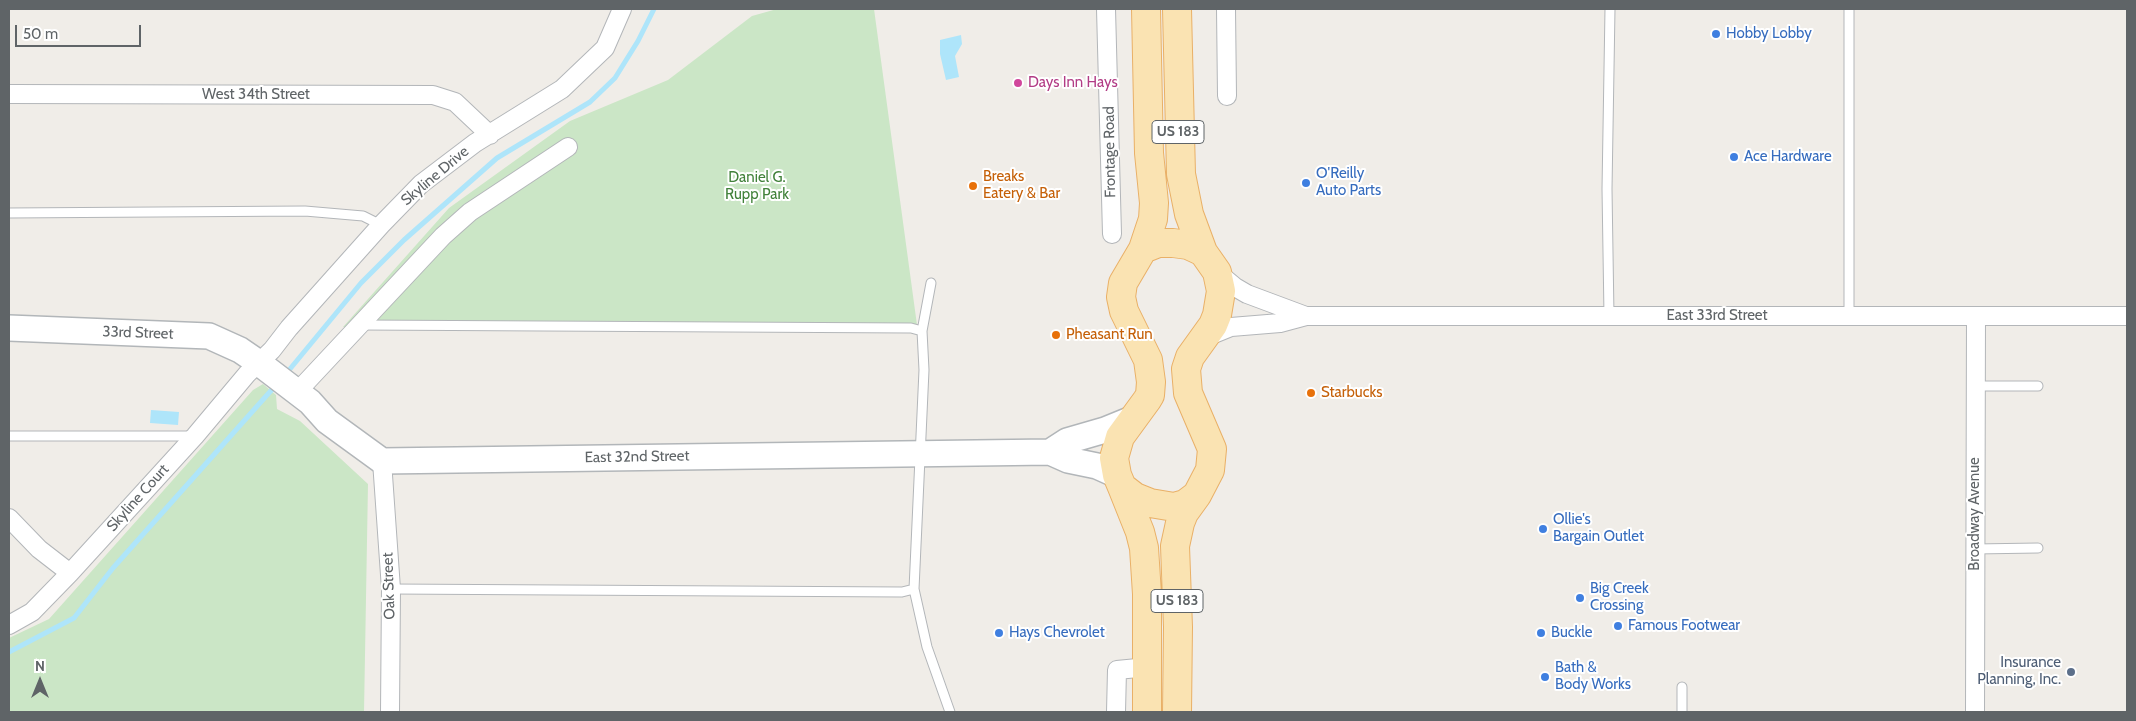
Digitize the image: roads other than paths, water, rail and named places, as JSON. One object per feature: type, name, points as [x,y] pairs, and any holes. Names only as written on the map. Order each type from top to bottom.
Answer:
[{"type":"main road","name":"US 183","points":[[1143,248],[1153,219],[1154,202],[1149,153],[1146,9]]},
{"type":"main road","name":"US 183","points":[[1177,9],[1181,174],[1189,214],[1210,262]]},
{"type":"main road","points":[[1158,243],[1188,245],[1210,262],[1221,291],[1220,305],[1213,325],[1190,356],[1185,379],[1191,401],[1212,449],[1210,470],[1198,495],[1185,504],[1163,506],[1135,496],[1120,481],[1114,458],[1116,447],[1132,419],[1150,395],[1151,372],[1148,360],[1124,310],[1121,297],[1123,283],[1143,248],[1158,243]]},
{"type":"main road","name":"US 183","points":[[1120,481],[1140,532],[1144,548],[1147,594],[1147,712]]},
{"type":"main road","name":"US 183","points":[[1177,712],[1178,627],[1175,546],[1184,513],[1198,495]]},
{"type":"street","name":"Skyline Drive","points":[[259,363],[380,225],[421,184],[475,143],[562,90],[605,48],[622,9]]},
{"type":"street","name":"Frontage Road","points":[[1106,9],[1112,234]]},
{"type":"street","points":[[1226,9],[1227,96]]},
{"type":"street","name":"West 34th Street","points":[[9,94],[433,95],[456,102],[490,135]]},
{"type":"street","points":[[297,392],[443,236],[470,212],[568,147]]},
{"type":"street","name":"East 33rd Street","points":[[1210,262],[1235,287],[1247,294],[1306,316]]},
{"type":"street","name":"East 33rd Street","points":[[1204,338],[1231,327],[1280,323],[1306,316],[2127,316]]},
{"type":"street","name":"Broadway Avenue","points":[[1975,712],[1976,316]]},
{"type":"street","name":"33rd Street","points":[[9,328],[209,336],[240,350],[259,363]]},
{"type":"street","points":[[259,363],[310,402],[327,421],[382,461]]},
{"type":"street","name":"Skyline Court","points":[[9,625],[32,612],[70,573],[259,363]]},
{"type":"street","name":"East 32nd Street","points":[[1050,452],[1067,441],[1105,430],[1132,419]]},
{"type":"street","name":"East 32nd Street","points":[[382,461],[1050,452],[1068,460],[1097,466],[1120,481]]},
{"type":"street","name":"Oak Street","points":[[382,461],[391,589],[390,712]]},
{"type":"street","points":[[9,518],[39,549],[70,573]]},
{"type":"street","points":[[1116,712],[1117,670],[1148,666]]},
{"type":"lane","points":[[1609,316],[1607,189],[1610,9]]},
{"type":"lane","points":[[1849,9],[1849,316]]},
{"type":"lane","points":[[9,213],[305,211],[363,216],[380,225]]},
{"type":"lane","points":[[931,283],[922,331],[924,370],[914,588],[927,647],[950,712]]},
{"type":"lane","points":[[360,325],[911,328],[922,331]]},
{"type":"lane","points":[[1976,386],[2038,386]]},
{"type":"lane","points":[[9,436],[195,436]]},
{"type":"lane","points":[[1975,549],[2038,548]]},
{"type":"lane","points":[[391,589],[902,592],[914,588]]},
{"type":"lane","points":[[1682,687],[1682,712]]},
{"type":"water","points":[[961,35],[962,44],[955,56],[959,77],[946,80],[940,54],[940,40]]},
{"type":"water","points":[[151,410],[179,412],[178,425],[150,423]]},
{"type":"waterway","points":[[285,375],[361,283],[404,240],[497,158],[590,102],[615,78],[638,41],[654,9]]},
{"type":"waterway","points":[[9,652],[74,618],[113,568],[276,385]]},
{"type":"place","name":"Hobby Lobby","points":[[1716,34]]},
{"type":"place","name":"Days Inn Hays","points":[[1018,83]]},
{"type":"place","name":"Ace Hardware","points":[[1734,157]]},
{"type":"place","name":"O'Reilly Auto Parts","points":[[1306,183]]},
{"type":"place","name":"Breaks Eatery & Bar","points":[[973,186]]},
{"type":"place","name":"Pheasant Run","points":[[1056,335]]},
{"type":"place","name":"Starbucks","points":[[1311,393]]},
{"type":"place","name":"Ollie's Bargain Outlet","points":[[1543,529]]},
{"type":"place","name":"Big Creek Crossing","points":[[1580,598]]},
{"type":"place","name":"Famous Footwear","points":[[1618,626]]},
{"type":"place","name":"Hays Chevrolet","points":[[999,633]]},
{"type":"place","name":"Buckle","points":[[1541,633]]},
{"type":"place","name":"Insurance Planning, Inc.","points":[[2071,672]]},
{"type":"place","name":"Bath & Body Works","points":[[1545,677]]},
{"type":"park label","name":"Daniel G. Rupp Park","points":[[757,186]]}]
